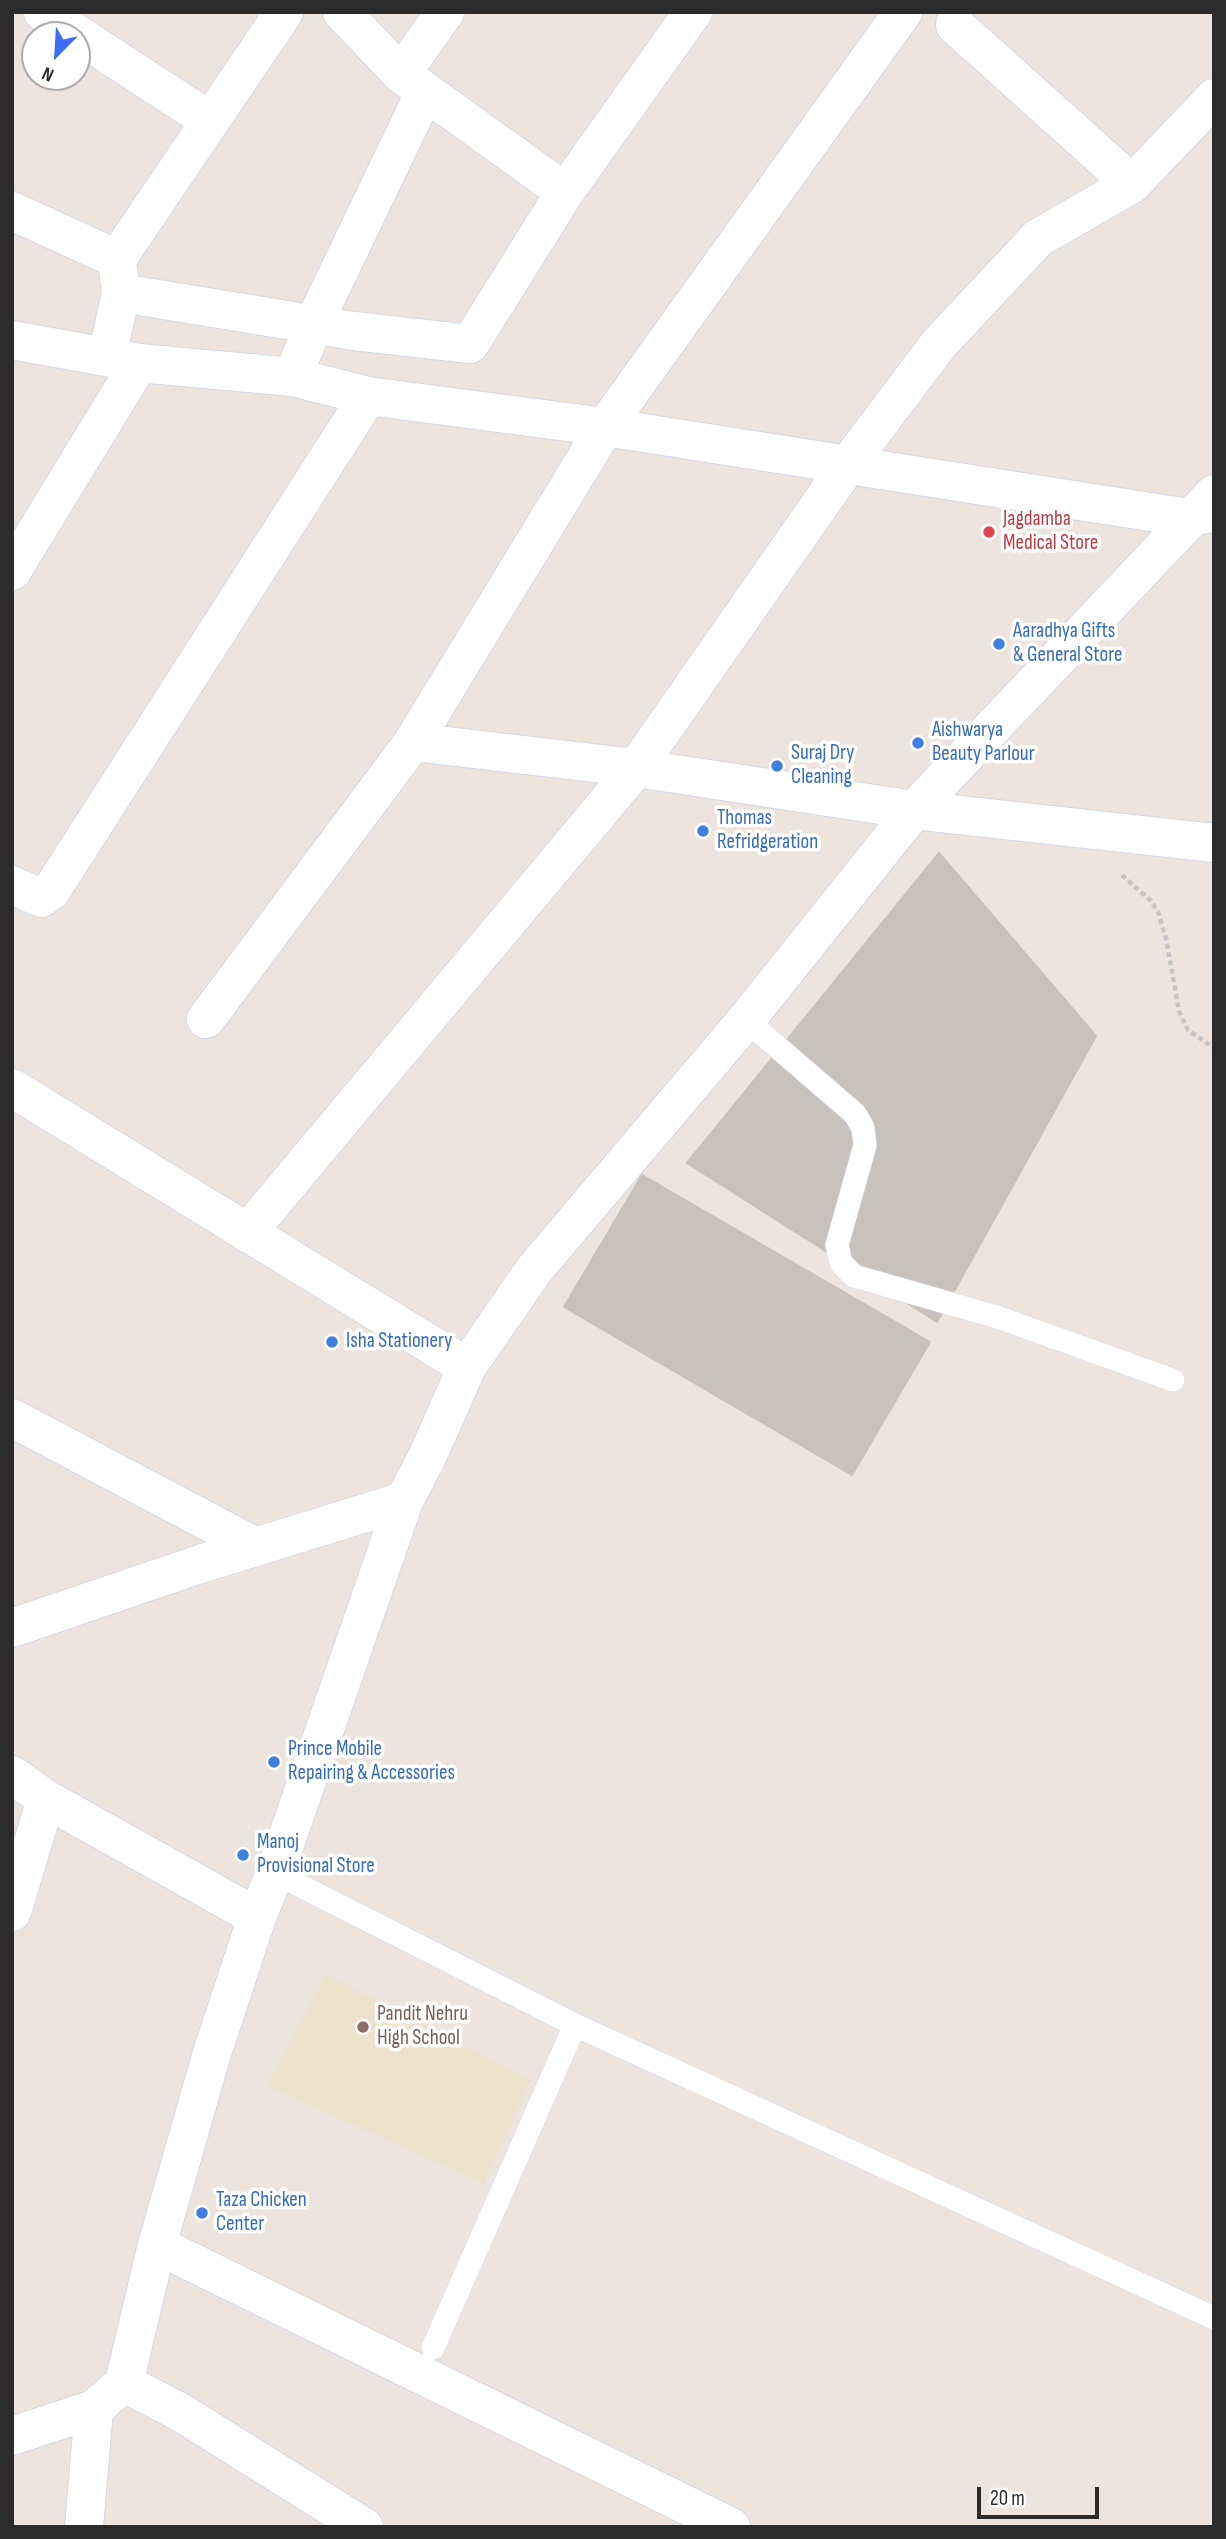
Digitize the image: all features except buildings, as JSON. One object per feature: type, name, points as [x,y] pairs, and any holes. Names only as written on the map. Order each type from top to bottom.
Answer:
[{"type":"street","points":[[43,12],[209,120]]},
{"type":"street","points":[[12,571],[123,360],[119,276],[209,120],[284,12]]},
{"type":"street","points":[[342,12],[413,83],[565,192]]},
{"type":"street","points":[[293,377],[413,83],[445,12]]},
{"type":"street","points":[[12,211],[119,276],[354,331],[470,344],[565,192],[693,12]]},
{"type":"street","points":[[206,1019],[413,742],[605,427],[903,12]]},
{"type":"street","points":[[951,17],[1132,184]]},
{"type":"street","points":[[247,1233],[636,768],[849,463],[938,345],[1038,238],[1132,184],[1214,98]]},
{"type":"street","points":[[12,340],[123,360],[293,377],[368,396],[849,463],[1206,508]]},
{"type":"street","points":[[12,885],[41,898],[51,891],[368,396]]},
{"type":"street","points":[[12,2436],[94,2409],[124,2382],[157,2245],[212,2053],[257,1917],[275,1873],[404,1501],[428,1457],[467,1367],[534,1270],[746,1020],[914,810],[1206,508]]},
{"type":"street","points":[[413,742],[636,768],[914,810],[1214,843]]},
{"type":"street","points":[[12,1088],[467,1367]]},
{"type":"street","points":[[13,1419],[256,1547]]},
{"type":"street","points":[[12,1628],[404,1501]]},
{"type":"street","points":[[12,1775],[46,1799],[257,1917]]},
{"type":"street","points":[[12,1912],[46,1799]]},
{"type":"street","points":[[157,2245],[731,2527]]},
{"type":"street","points":[[124,2382],[180,2412],[364,2527]]},
{"type":"street","points":[[84,2527],[94,2409]]},
{"type":"lane","points":[[746,1020],[855,1114],[863,1128],[865,1145],[837,1245],[841,1263],[855,1276],[997,1317],[1173,1380]]},
{"type":"lane","points":[[275,1873],[575,2025],[1214,2318]]},
{"type":"lane","points":[[433,2348],[575,2025]]},
{"type":"path","points":[[1116,870],[1150,901],[1158,912],[1166,938],[1178,1011],[1188,1030],[1214,1048]]},
{"type":"shaded area","name":"Pandit Nehru High School","points":[[326,1974],[531,2080],[484,2184],[267,2086]]},
{"type":"place","name":"Jagdamba Medical Store","points":[[989,532]]},
{"type":"place","name":"Aaradhya Gifts & General Store","points":[[999,644]]},
{"type":"place","name":"Aishwarya Beauty Parlour","points":[[918,743]]},
{"type":"place","name":"Suraj Dry Cleaning","points":[[777,766]]},
{"type":"place","name":"Thomas Refridgeration","points":[[703,831]]},
{"type":"place","name":"Isha Stationery","points":[[332,1342]]},
{"type":"place","name":"Prince Mobile Repairing & Accessories","points":[[274,1762]]},
{"type":"place","name":"Manoj Provisional Store","points":[[243,1855]]},
{"type":"place","name":"Pandit Nehru High School","points":[[363,2027]]},
{"type":"place","name":"Taza Chicken Center","points":[[202,2213]]}]
